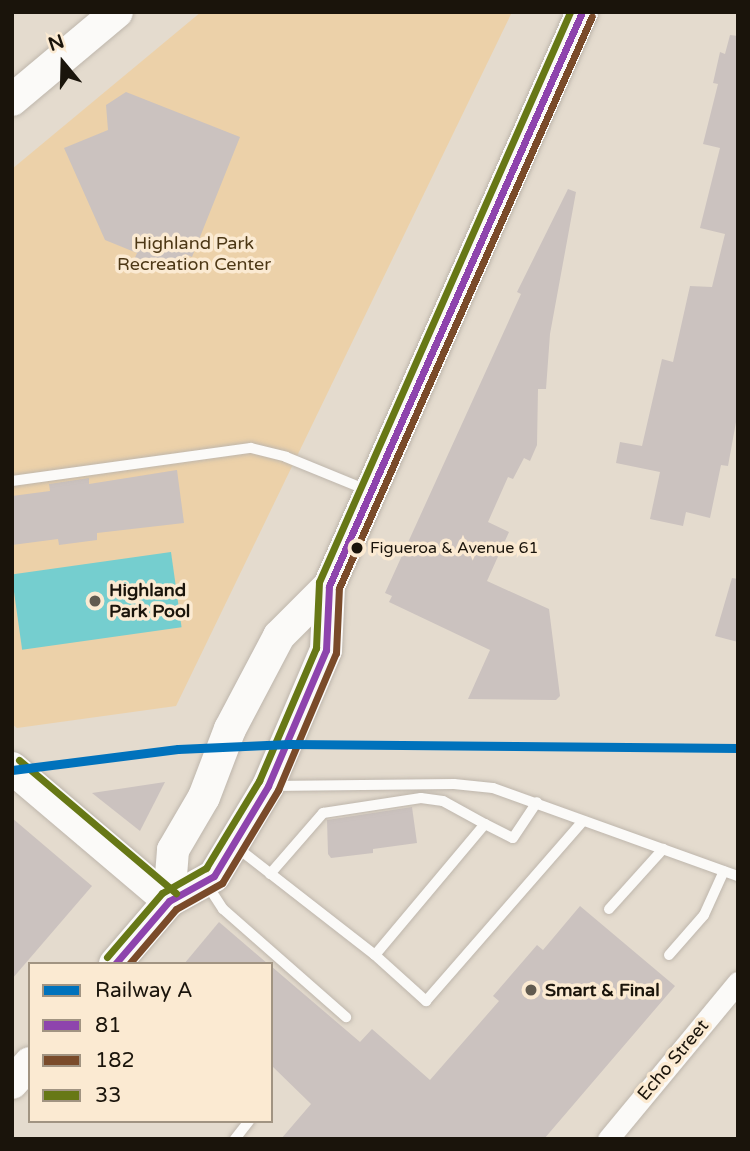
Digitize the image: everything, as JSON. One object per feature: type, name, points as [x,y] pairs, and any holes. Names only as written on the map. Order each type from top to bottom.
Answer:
[{"type":"main road","points":[[12,100],[117,12]]},
{"type":"main road","points":[[117,962],[169,901],[215,876],[235,846],[297,727],[326,650],[329,586],[582,12]]},
{"type":"main road","points":[[169,901],[173,850],[204,797],[230,729],[279,636],[329,586]]},
{"type":"main road","points":[[25,783],[169,901]]},
{"type":"main road","points":[[12,1083],[28,1065]]},
{"type":"street","name":"Echo Street","points":[[608,1139],[738,982]]},
{"type":"lane","points":[[12,481],[251,448],[286,457],[370,491]]},
{"type":"lane","points":[[268,786],[454,784],[493,788],[738,876]]},
{"type":"lane","points":[[270,874],[323,813],[421,798],[443,801],[513,838],[537,802]]},
{"type":"lane","points":[[235,846],[375,955],[426,1001],[583,821]]},
{"type":"lane","points":[[375,955],[485,824]]},
{"type":"lane","points":[[609,909],[663,849]]},
{"type":"lane","points":[[669,955],[704,915],[724,871]]},
{"type":"lane","points":[[205,881],[223,909],[346,1017]]},
{"type":"lane","points":[[234,1139],[247,1123]]},
{"type":"green space","name":"Highland Park Recreation Center","points":[[201,12],[512,12],[176,706],[17,728],[12,724],[12,169]]},
{"type":"water","name":"Highland Park Pool","points":[[171,552],[182,627],[22,650],[12,574]]},
{"type":"building","points":[[730,35],[738,36],[738,411],[728,466],[721,465],[710,518],[686,512],[683,526],[650,519],[660,472],[616,463],[620,442],[642,446],[662,359],[673,362],[690,286],[712,287],[725,234],[700,228],[720,148],[703,144],[718,84],[713,83],[720,52],[725,54]]},
{"type":"building","points":[[126,92],[240,137],[192,257],[185,254],[179,270],[159,262],[155,271],[133,262],[137,253],[105,240],[64,148],[108,130],[106,105]]},
{"type":"building","points":[[568,189],[576,192],[550,334],[546,389],[538,389],[537,445],[530,461],[524,458],[513,479],[508,477],[488,522],[509,532],[487,581],[549,609],[560,696],[556,700],[468,699],[490,650],[389,602],[392,596],[385,593],[521,294],[517,292]]},
{"type":"building","points":[[177,470],[184,523],[97,533],[97,540],[59,545],[58,539],[12,545],[12,496],[50,491],[49,484],[89,478],[89,484]]},
{"type":"building","points":[[732,578],[738,579],[738,642],[715,636]]},
{"type":"building","points":[[165,782],[140,831],[92,793]]},
{"type":"building","points":[[412,807],[417,843],[373,849],[373,853],[331,858],[328,854],[327,820]]},
{"type":"building","points":[[12,818],[92,886],[12,979]]},
{"type":"building","points":[[580,906],[675,986],[544,1139],[281,1139],[311,1104],[273,1067],[273,968],[360,1042],[372,1029],[430,1080],[499,1001],[493,996],[537,945],[543,950]]},
{"type":"building","points":[[219,922],[266,962],[186,962]]},
{"type":"rail line","name":"A","points":[[12,770],[178,749],[289,744],[738,748]]},
{"type":"transit line","name":"33","points":[[107,957],[162,893],[206,868],[259,781],[316,648],[319,582],[570,12]]},
{"type":"transit line","name":"81","points":[[117,962],[169,901],[214,876],[268,786],[326,650],[329,586],[582,12]]},
{"type":"transit line","name":"182","points":[[131,962],[176,909],[222,883],[278,790],[336,653],[339,588],[592,16]]},
{"type":"transit line","name":"33","points":[[19,760],[176,893]]},
{"type":"place","name":"Figueroa & Avenue 61","points":[[357,548]]},
{"type":"place","name":"Highland Park Pool","points":[[95,601]]},
{"type":"place","name":"Smart & Final","points":[[531,990]]}]
